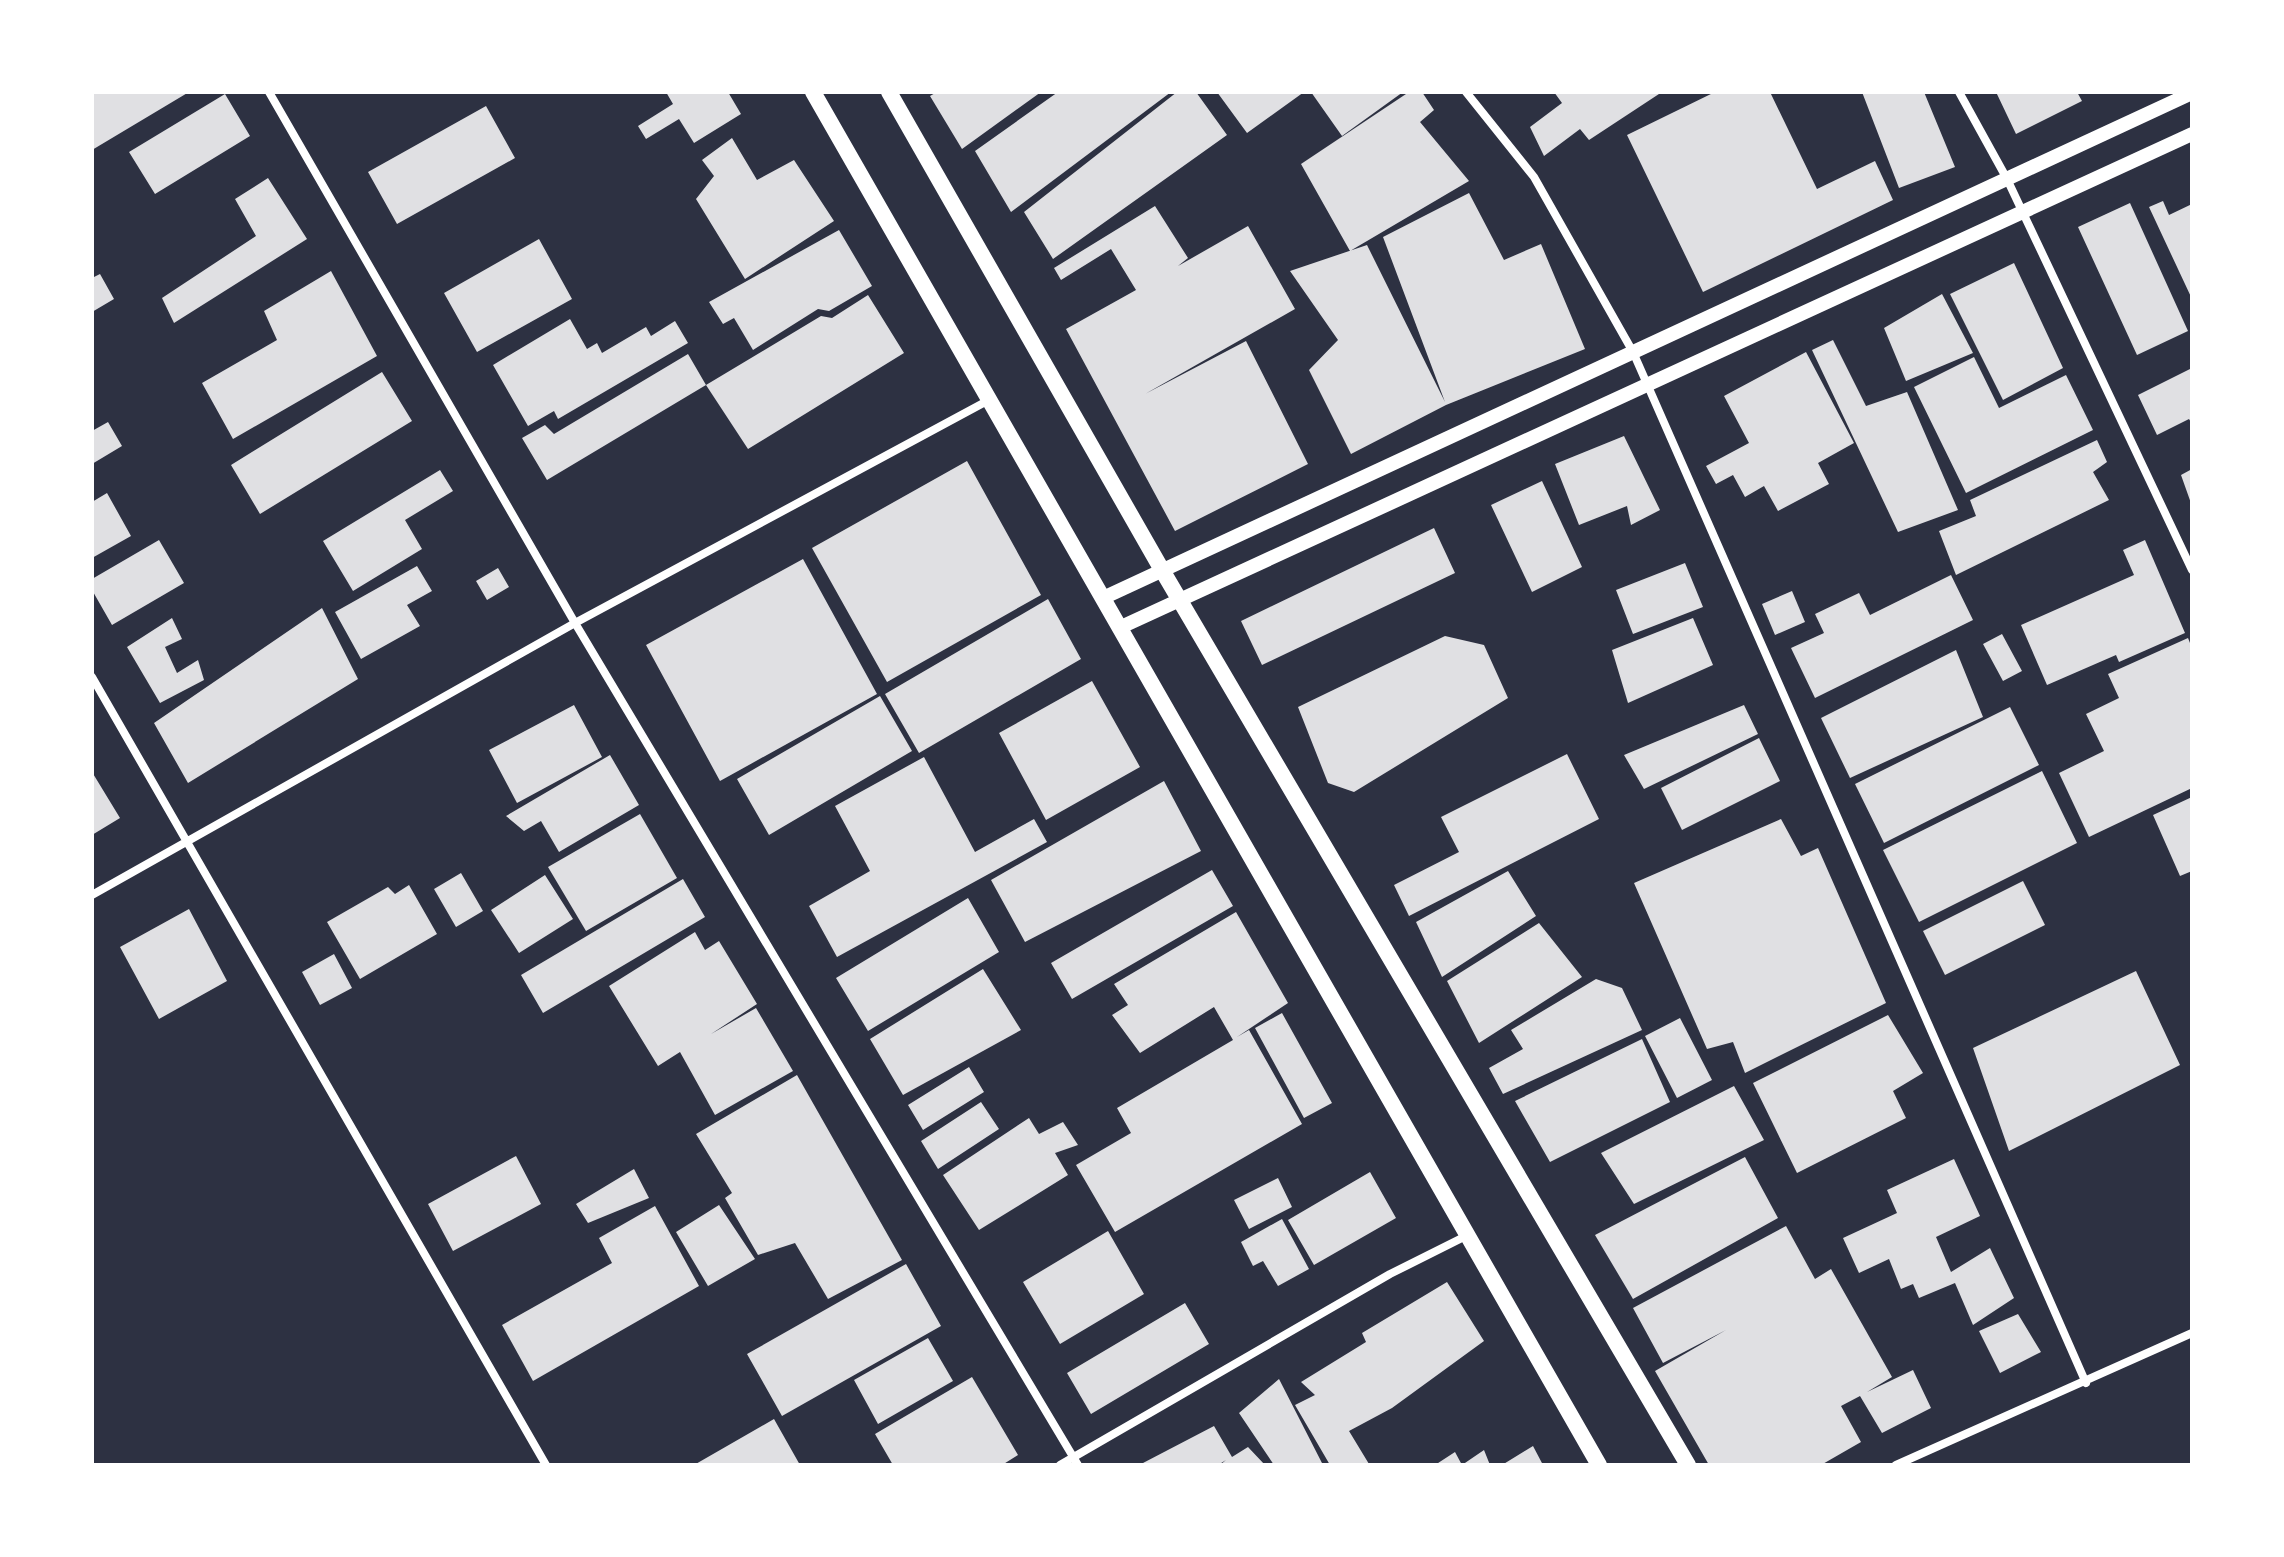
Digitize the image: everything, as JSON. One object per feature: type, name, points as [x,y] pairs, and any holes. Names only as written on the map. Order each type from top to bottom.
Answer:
[{"type":"main road","points":[[813,92],[1105,597],[1599,1465]]},
{"type":"main road","points":[[889,92],[1179,600],[1688,1465]]},
{"type":"street","points":[[269,92],[575,623],[1076,1461]]},
{"type":"street","points":[[1466,92],[1534,177],[1633,352],[2086,1383]]},
{"type":"street","points":[[1959,92],[2007,179],[2192,570]]},
{"type":"street","points":[[1105,597],[2192,93]]},
{"type":"street","points":[[1121,627],[2192,134]]},
{"type":"street","points":[[92,895],[575,623],[989,400]]},
{"type":"street","points":[[92,677],[546,1465]]},
{"type":"street","points":[[1060,1465],[1076,1461],[1390,1274],[1466,1236]]},
{"type":"street","points":[[1896,1465],[2086,1383],[2192,1333]]},
{"type":"building","points":[[92,92],[189,92],[92,150]]},
{"type":"building","points":[[666,92],[728,92],[741,114],[694,143],[679,119],[646,139],[638,126],[673,104]]},
{"type":"building","points":[[937,92],[1041,92],[962,149],[930,96]]},
{"type":"building","points":[[1058,92],[1171,92],[1011,212],[975,151]]},
{"type":"building","points":[[1177,92],[1196,92],[1227,135],[1053,259],[1024,212]]},
{"type":"building","points":[[1217,92],[1304,92],[1247,133]]},
{"type":"building","points":[[1311,92],[1403,92],[1342,136]]},
{"type":"building","points":[[1409,92],[1422,92],[1434,110],[1420,122],[1469,181],[1350,251],[1301,164]]},
{"type":"building","points":[[1554,92],[1662,92],[1589,140],[1580,129],[1544,156],[1530,127],[1562,103]]},
{"type":"building","points":[[1715,92],[1770,92],[1817,189],[1875,161],[1893,200],[1703,292],[1627,135]]},
{"type":"building","points":[[1862,92],[1924,92],[1955,167],[1899,188]]},
{"type":"building","points":[[1996,92],[2077,92],[2082,101],[2016,134]]},
{"type":"building","points":[[225,94],[250,136],[155,194],[129,152]]},
{"type":"building","points":[[486,106],[515,158],[397,224],[368,172]]},
{"type":"building","points":[[732,138],[757,180],[794,160],[834,221],[745,279],[696,199],[714,176],[702,160]]},
{"type":"building","points":[[268,178],[307,239],[174,323],[162,298],[256,236],[235,199]]},
{"type":"building","points":[[1469,193],[1504,260],[1541,244],[1585,349],[1446,405],[1351,454],[1309,370],[1338,340],[1290,271],[1367,245],[1445,402],[1383,237]]},
{"type":"building","points":[[2163,201],[2169,215],[2192,204],[2192,299],[2149,207]]},
{"type":"building","points":[[2130,203],[2188,331],[2137,355],[2078,227]]},
{"type":"building","points":[[1155,206],[1188,258],[1178,266],[1248,226],[1295,309],[1145,394],[1246,341],[1308,464],[1175,531],[1066,329],[1136,290],[1111,249],[1061,280],[1054,268]]},
{"type":"building","points":[[839,230],[872,286],[829,311],[818,309],[753,350],[734,318],[723,324],[709,302]]},
{"type":"building","points":[[539,239],[572,299],[477,352],[444,293]]},
{"type":"building","points":[[2014,263],[2063,368],[2003,400],[1950,294]]},
{"type":"building","points":[[331,271],[377,356],[233,439],[202,383],[277,340],[264,311]]},
{"type":"building","points":[[100,274],[114,299],[92,312],[92,278]]},
{"type":"building","points":[[1942,294],[1973,353],[1906,381],[1884,328]]},
{"type":"building","points":[[868,295],[904,353],[748,449],[706,385],[821,316],[832,318]]},
{"type":"building","points":[[570,319],[587,349],[597,343],[602,353],[646,327],[651,336],[675,321],[688,343],[558,419],[554,411],[528,426],[493,365]]},
{"type":"building","points":[[1833,340],[1866,406],[1907,392],[1958,510],[1898,532],[1812,350]]},
{"type":"building","points":[[1806,352],[1854,443],[1818,463],[1829,484],[1778,511],[1764,486],[1745,497],[1733,475],[1716,484],[1706,466],[1749,443],[1724,396]]},
{"type":"building","points":[[688,354],[706,385],[547,480],[522,438],[545,425],[554,434]]},
{"type":"building","points":[[1974,357],[1999,408],[2066,375],[2093,430],[1966,493],[1914,387]]},
{"type":"building","points":[[2192,368],[2192,424],[2189,419],[2157,435],[2138,395]]},
{"type":"building","points":[[382,372],[412,421],[260,514],[231,465]]},
{"type":"building","points":[[108,422],[122,446],[92,464],[92,431]]},
{"type":"building","points":[[1624,436],[1660,510],[1631,525],[1627,506],[1579,525],[1555,464]]},
{"type":"building","points":[[2097,440],[2107,462],[2093,472],[2109,500],[1956,575],[1939,531],[1976,516],[1970,500]]},
{"type":"building","points":[[967,461],[1041,595],[887,682],[812,548]]},
{"type":"building","points":[[2192,469],[2192,506],[2181,475]]},
{"type":"building","points":[[440,470],[453,491],[405,520],[422,549],[353,591],[323,541]]},
{"type":"building","points":[[1542,481],[1582,567],[1532,592],[1491,505]]},
{"type":"building","points":[[107,493],[131,536],[92,558],[92,502]]},
{"type":"building","points":[[1434,528],[1455,573],[1262,665],[1241,621]]},
{"type":"building","points":[[159,540],[184,583],[112,625],[92,590],[92,579]]},
{"type":"building","points":[[2145,540],[2185,633],[2119,662],[2116,655],[2047,685],[2021,625],[2134,575],[2123,550]]},
{"type":"building","points":[[803,559],[877,694],[720,781],[646,645]]},
{"type":"building","points":[[1685,563],[1703,607],[1633,634],[1616,590]]},
{"type":"building","points":[[417,566],[432,591],[407,605],[420,626],[361,659],[335,612]]},
{"type":"building","points":[[498,568],[509,587],[487,600],[476,581]]},
{"type":"building","points":[[1951,575],[1973,620],[1815,698],[1791,648],[1824,633],[1815,614],[1859,593],[1870,615]]},
{"type":"building","points":[[1792,591],[1805,622],[1775,635],[1762,604]]},
{"type":"building","points":[[1048,599],[1081,659],[919,753],[885,694]]},
{"type":"building","points":[[322,608],[358,679],[188,783],[154,723]]},
{"type":"building","points":[[172,618],[182,639],[165,647],[177,673],[198,660],[204,680],[160,703],[127,647]]},
{"type":"building","points":[[1693,618],[1713,665],[1628,703],[1612,650]]},
{"type":"building","points":[[2002,634],[2022,671],[2003,681],[1983,644]]},
{"type":"building","points":[[1445,636],[1484,645],[1508,698],[1354,792],[1328,783],[1298,707]]},
{"type":"building","points":[[2188,638],[2192,648],[2192,788],[2089,837],[2059,773],[2104,751],[2086,714],[2119,698],[2108,674]]},
{"type":"building","points":[[1956,650],[1983,717],[1850,778],[1821,718]]},
{"type":"building","points":[[1092,681],[1140,767],[1046,820],[999,733]]},
{"type":"building","points":[[880,696],[912,751],[769,835],[737,779]]},
{"type":"building","points":[[574,705],[602,757],[517,803],[489,750]]},
{"type":"building","points":[[1744,705],[1758,734],[1644,789],[1624,755]]},
{"type":"building","points":[[2010,707],[2039,765],[1884,843],[1855,784]]},
{"type":"building","points":[[1759,738],[1780,781],[1682,830],[1661,788]]},
{"type":"building","points":[[1567,754],[1599,819],[1409,916],[1394,885],[1459,852],[1441,817]]},
{"type":"building","points":[[610,755],[639,805],[559,852],[541,821],[524,831],[506,816]]},
{"type":"building","points":[[924,757],[975,852],[1034,819],[1047,842],[837,957],[809,906],[870,871],[835,806]]},
{"type":"building","points":[[2042,771],[2077,843],[1919,922],[1883,850]]},
{"type":"building","points":[[92,772],[120,818],[92,835]]},
{"type":"building","points":[[1164,781],[1201,851],[1025,942],[991,880]]},
{"type":"building","points":[[2192,797],[2192,871],[2180,876],[2153,815]]},
{"type":"building","points":[[640,814],[677,878],[586,931],[548,867]]},
{"type":"building","points":[[1781,819],[1801,856],[1818,848],[1886,1003],[1745,1073],[1733,1042],[1707,1049],[1634,883]]},
{"type":"building","points":[[1212,870],[1233,906],[1072,999],[1051,963]]},
{"type":"building","points":[[1508,871],[1536,916],[1442,977],[1416,922]]},
{"type":"building","points":[[461,873],[483,911],[456,927],[434,889]]},
{"type":"building","points":[[545,875],[573,919],[519,953],[491,910]]},
{"type":"building","points":[[683,879],[705,917],[543,1013],[521,975]]},
{"type":"building","points":[[2023,881],[2045,925],[1945,975],[1923,931]]},
{"type":"building","points":[[409,885],[437,934],[360,979],[327,922],[388,887],[395,894]]},
{"type":"building","points":[[968,898],[999,952],[868,1031],[836,978]]},
{"type":"building","points":[[189,909],[227,981],[159,1019],[120,947]]},
{"type":"building","points":[[1236,912],[1288,1003],[1237,1037],[1249,1030],[1302,1124],[1115,1232],[1076,1165],[1131,1133],[1117,1108],[1233,1040],[1214,1007],[1140,1053],[1112,1015],[1128,1005],[1114,984]]},
{"type":"building","points":[[1539,923],[1582,977],[1479,1043],[1447,981]]},
{"type":"building","points":[[695,932],[705,950],[719,941],[757,1004],[711,1034],[756,1008],[793,1071],[715,1115],[680,1052],[658,1066],[609,986]]},
{"type":"building","points":[[334,954],[352,988],[320,1005],[302,972]]},
{"type":"building","points":[[983,969],[1021,1030],[903,1095],[870,1039]]},
{"type":"building","points":[[2136,971],[2180,1065],[2009,1151],[1973,1048]]},
{"type":"building","points":[[1596,979],[1622,988],[1642,1030],[1503,1094],[1489,1068],[1523,1049],[1511,1030]]},
{"type":"building","points":[[1282,1013],[1332,1103],[1304,1118],[1255,1028]]},
{"type":"building","points":[[1888,1015],[1923,1073],[1893,1091],[1906,1118],[1797,1173],[1753,1083]]},
{"type":"building","points":[[1680,1018],[1712,1080],[1677,1098],[1645,1036]]},
{"type":"building","points":[[1642,1039],[1670,1102],[1550,1162],[1515,1101]]},
{"type":"building","points":[[969,1067],[984,1092],[923,1130],[908,1105]]},
{"type":"building","points":[[797,1075],[902,1260],[828,1299],[795,1243],[758,1255],[725,1198],[732,1193],[696,1134]]},
{"type":"building","points":[[1734,1086],[1764,1140],[1634,1204],[1601,1153]]},
{"type":"building","points":[[981,1102],[999,1129],[938,1169],[921,1141]]},
{"type":"building","points":[[1029,1118],[1039,1134],[1063,1122],[1078,1145],[1055,1153],[1068,1175],[979,1230],[943,1175]]},
{"type":"building","points":[[516,1156],[541,1204],[453,1251],[428,1204]]},
{"type":"building","points":[[1745,1157],[1778,1218],[1633,1299],[1595,1235]]},
{"type":"building","points":[[1954,1159],[1980,1216],[1936,1237],[1951,1272],[1990,1248],[2014,1298],[1973,1325],[1955,1283],[1919,1298],[1913,1284],[1901,1289],[1889,1259],[1859,1273],[1843,1238],[1897,1213],[1887,1190]]},
{"type":"building","points":[[634,1169],[649,1198],[588,1223],[576,1204]]},
{"type":"building","points":[[1370,1172],[1396,1218],[1314,1265],[1288,1220]]},
{"type":"building","points":[[1278,1178],[1292,1207],[1249,1229],[1234,1200]]},
{"type":"building","points":[[719,1205],[755,1259],[708,1286],[676,1232]]},
{"type":"building","points":[[655,1206],[699,1286],[533,1381],[502,1325],[612,1263],[599,1238]]},
{"type":"building","points":[[1282,1219],[1309,1269],[1278,1286],[1263,1261],[1253,1266],[1241,1242]]},
{"type":"building","points":[[1786,1226],[1815,1279],[1831,1269],[1892,1377],[1867,1392],[1913,1370],[1931,1408],[1882,1433],[1860,1396],[1841,1406],[1861,1442],[1821,1465],[1709,1465],[1655,1371],[1726,1330],[1663,1363],[1633,1308]]},
{"type":"building","points":[[1108,1231],[1144,1294],[1060,1344],[1023,1282]]},
{"type":"building","points":[[906,1264],[941,1326],[782,1416],[747,1354]]},
{"type":"building","points":[[1447,1282],[1484,1341],[1392,1408],[1349,1431],[1369,1464],[1330,1465],[1295,1405],[1315,1395],[1301,1382],[1366,1342],[1362,1333]]},
{"type":"building","points":[[1185,1303],[1209,1344],[1091,1414],[1067,1373]]},
{"type":"building","points":[[2018,1314],[2041,1352],[2000,1373],[1979,1331]]},
{"type":"building","points":[[928,1338],[953,1381],[878,1424],[854,1380]]},
{"type":"building","points":[[972,1377],[1018,1455],[1002,1465],[893,1465],[875,1434]]},
{"type":"building","points":[[1279,1379],[1323,1465],[1274,1465],[1239,1413]]},
{"type":"building","points":[[774,1419],[800,1465],[694,1465]]},
{"type":"building","points":[[1214,1426],[1232,1457],[1248,1447],[1265,1465],[1220,1465],[1226,1460],[1218,1465],[1143,1463]]},
{"type":"building","points":[[1533,1446],[1543,1465],[1502,1465]]},
{"type":"building","points":[[1484,1450],[1490,1465],[1462,1465]]},
{"type":"building","points":[[1455,1452],[1462,1465],[1435,1465]]}]
